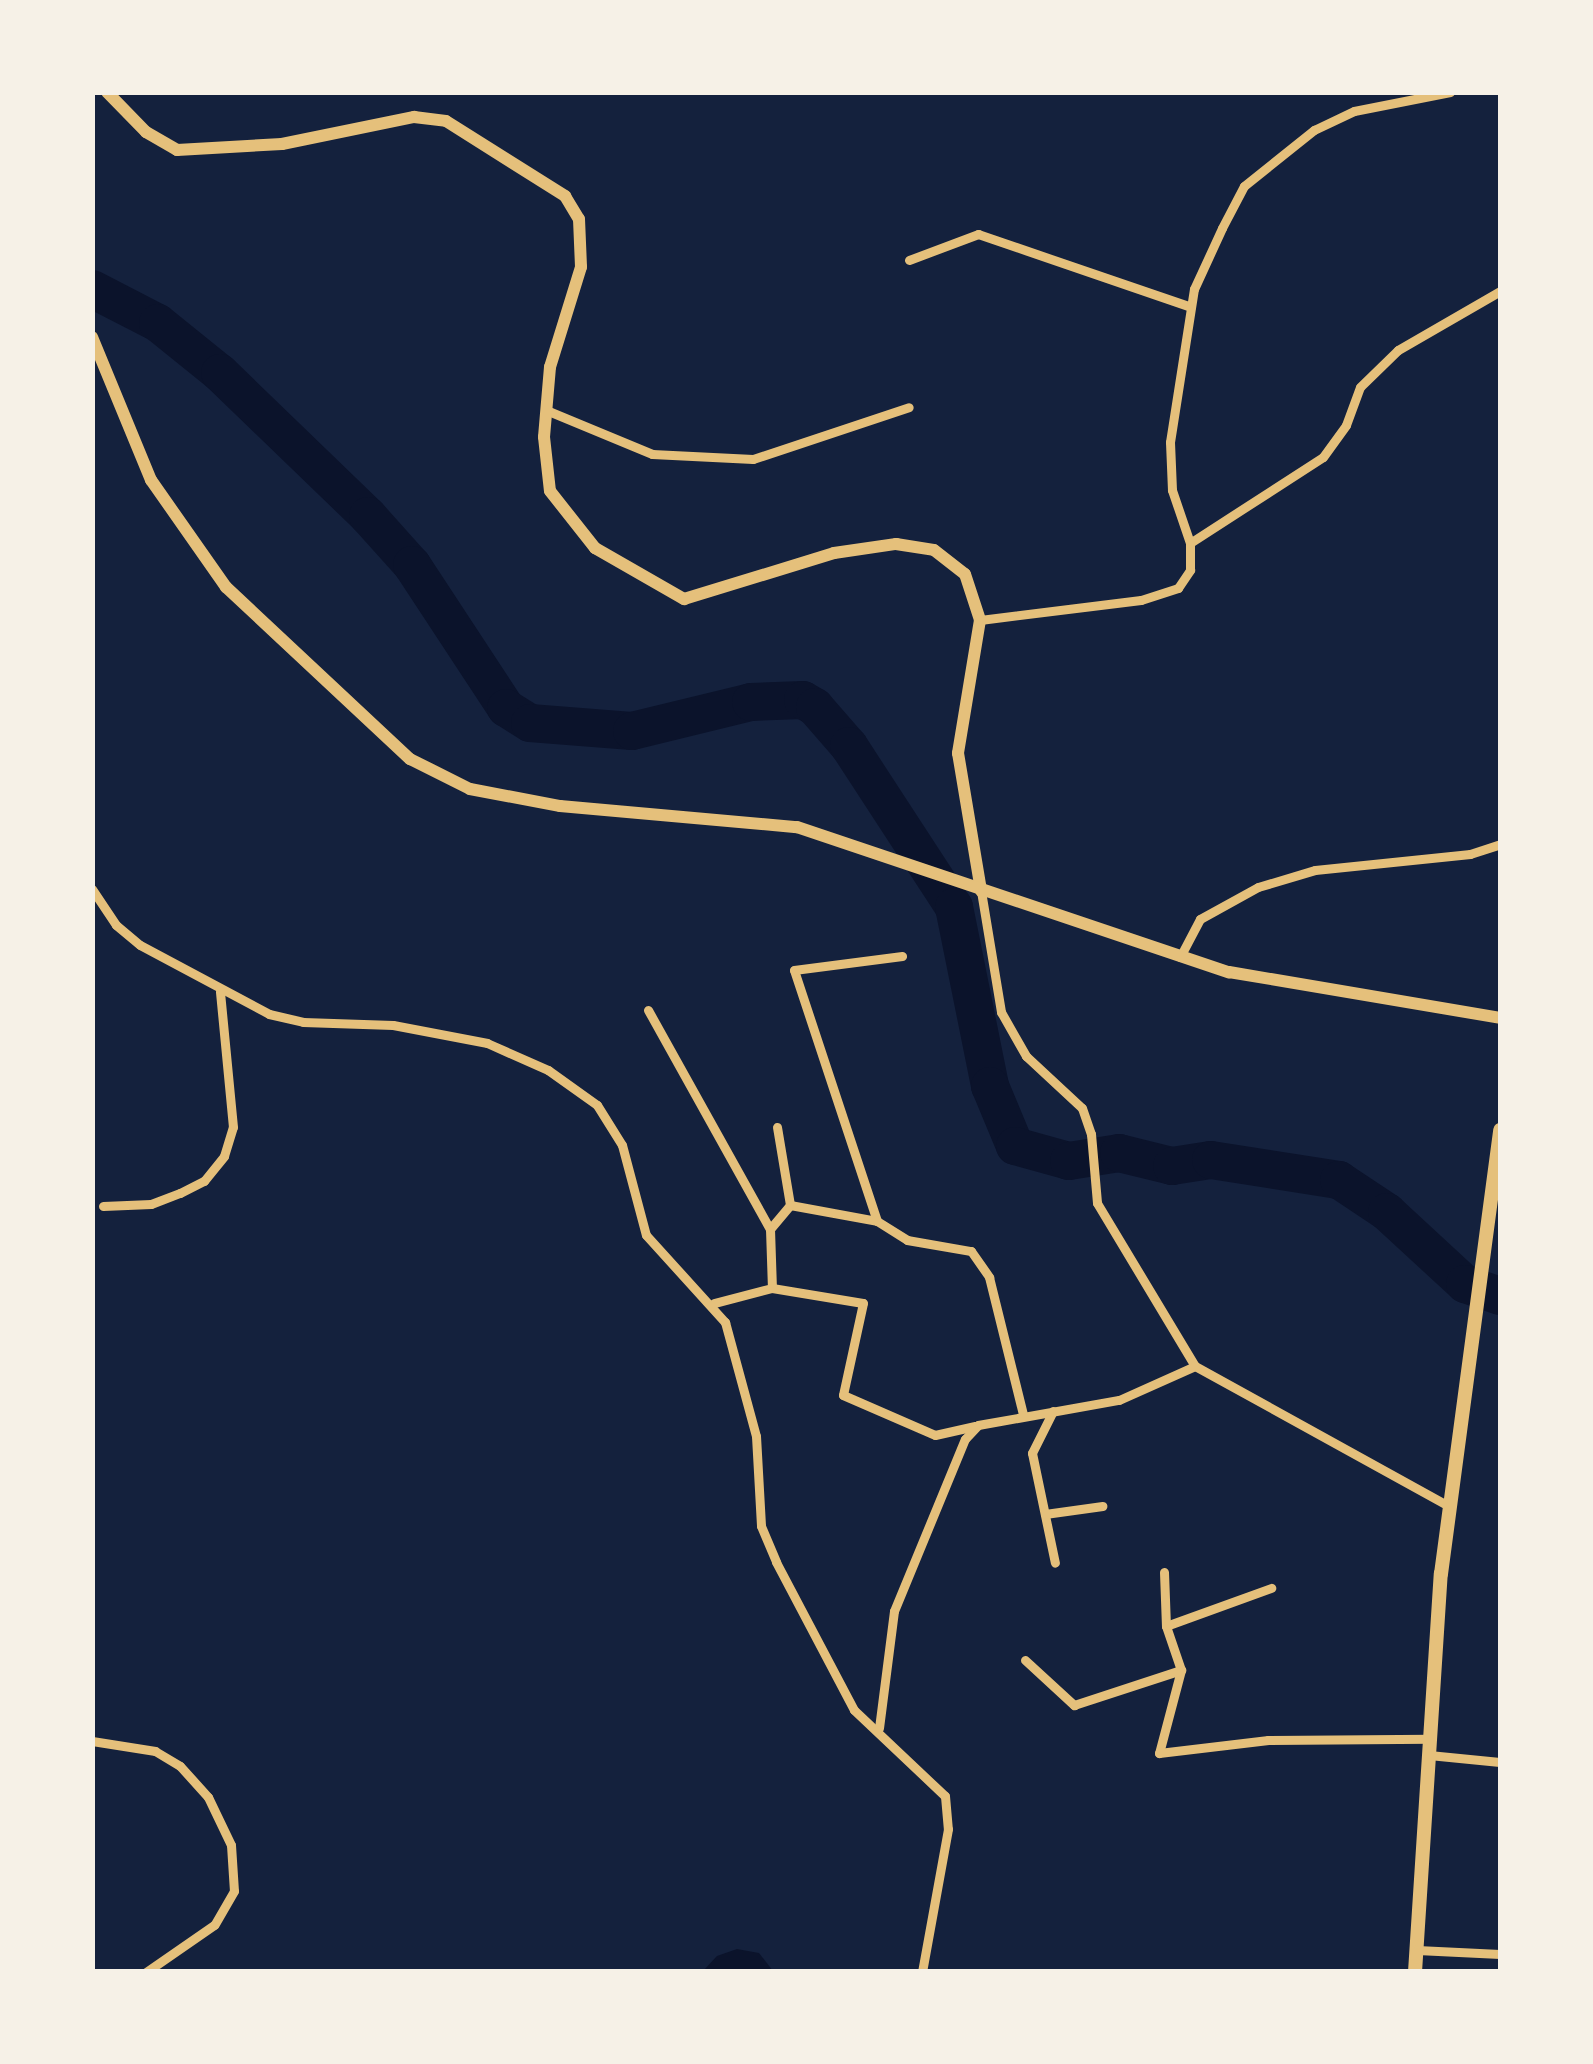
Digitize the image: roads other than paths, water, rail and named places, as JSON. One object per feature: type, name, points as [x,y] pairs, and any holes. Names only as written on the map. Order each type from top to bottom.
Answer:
[{"type":"main road","points":[[107,92],[146,132],[178,150],[282,144],[414,117],[446,121],[519,162],[565,196],[579,219],[581,267],[550,368],[546,410],[550,491],[595,548],[637,578],[684,599],[834,554],[896,544],[934,550],[964,574],[980,620],[958,753],[981,891]]},
{"type":"main road","points":[[92,337],[151,480],[226,588],[410,759],[470,789],[560,806],[798,828],[1179,958],[1500,1018]]},
{"type":"main road","points":[[1415,1972],[1449,1506],[1500,1130]]},
{"type":"street","points":[[980,620],[1141,600],[1178,588],[1190,570],[1190,543],[1172,490],[1170,442],[1194,289],[1244,186],[1280,152],[1354,111],[1450,92]]},
{"type":"street","points":[[909,260],[978,234],[1192,307]]},
{"type":"street","points":[[1190,543],[1323,458],[1346,425],[1360,387],[1398,350],[1500,292]]},
{"type":"street","points":[[546,410],[652,454],[753,459],[909,407]]},
{"type":"street","points":[[1179,958],[1200,919],[1258,887],[1315,870],[1470,854],[1500,844]]},
{"type":"street","points":[[92,889],[116,925],[140,945],[220,992],[303,1022],[394,1025],[486,1043],[548,1070],[597,1105],[615,1130],[646,1234],[714,1304],[745,1380],[761,1526],[838,1684],[854,1710],[880,1728],[945,1796],[949,1813],[922,1972]]},
{"type":"street","points":[[981,891],[1001,1012],[1026,1056],[1082,1108],[1091,1134],[1094,1191],[1195,1366],[1449,1506]]},
{"type":"street","points":[[877,1221],[794,970],[902,956]]},
{"type":"street","points":[[103,1206],[151,1204],[180,1193],[204,1181],[224,1156],[233,1127],[220,992]]},
{"type":"street","points":[[648,1010],[770,1229],[772,1288]]},
{"type":"street","points":[[777,1127],[790,1206]]},
{"type":"street","points":[[790,1206],[877,1221],[907,1240],[971,1251],[993,1291],[1023,1414]]},
{"type":"street","points":[[770,1229],[790,1206]]},
{"type":"street","points":[[714,1304],[772,1288],[863,1303],[844,1395],[936,1435],[1023,1414],[1119,1400],[1195,1366]]},
{"type":"street","points":[[1053,1411],[1032,1452],[1056,1563]]},
{"type":"street","points":[[880,1728],[894,1612],[966,1439],[978,1425]]},
{"type":"street","points":[[1045,1514],[1102,1506]]},
{"type":"street","points":[[1164,1572],[1166,1626],[1181,1670],[1159,1753],[1268,1740],[1430,1747],[1500,1762]]},
{"type":"street","points":[[1166,1626],[1270,1588]]},
{"type":"street","points":[[1024,1660],[1074,1705],[1181,1670]]},
{"type":"street","points":[[92,1740],[156,1751],[180,1766],[208,1797],[231,1845],[234,1891],[214,1926],[146,1972]]},
{"type":"street","points":[[1417,1950],[1500,1954]]},
{"type":"water","points":[[737,1949],[759,1953],[773,1971],[703,1971],[717,1956]]},
{"type":"waterway","points":[[92,289],[158,323],[220,373],[368,516],[412,565],[506,708],[530,723],[632,731],[751,702],[803,700],[815,707],[849,746],[954,907],[990,1086],[1015,1146],[1069,1161],[1119,1153],[1172,1166],[1211,1160],[1339,1180],[1387,1212],[1465,1284],[1500,1296]]}]
